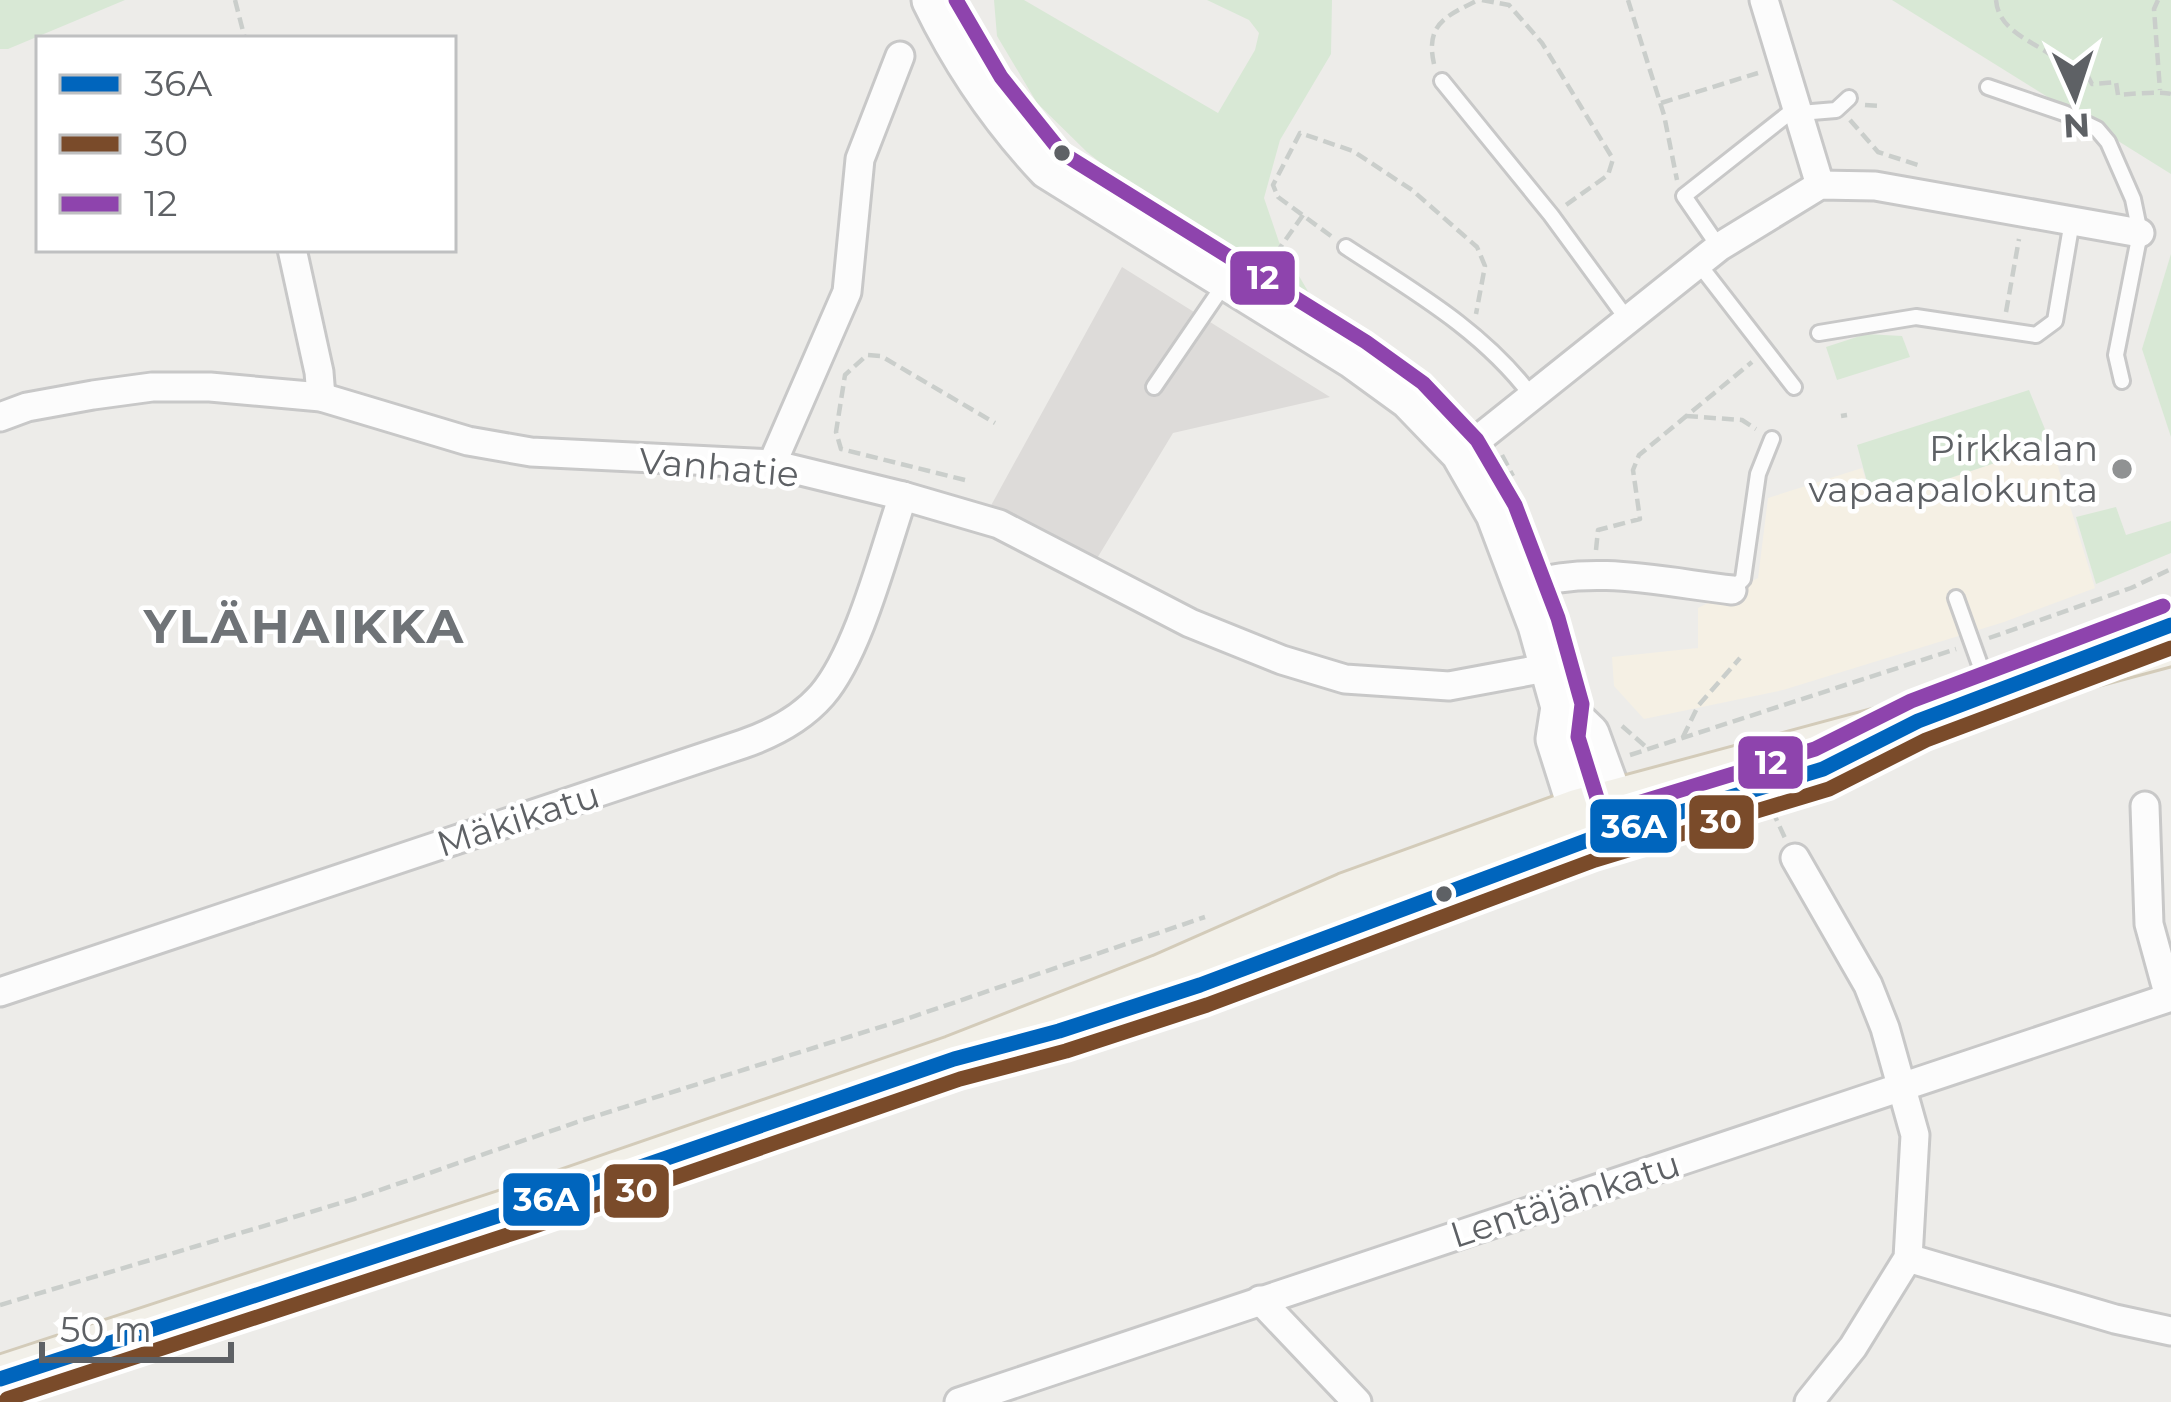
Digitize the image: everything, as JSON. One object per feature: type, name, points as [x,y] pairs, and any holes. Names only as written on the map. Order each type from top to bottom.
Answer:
[{"type":"main road","points":[[932,0],[974,80],[1009,128],[1048,169],[1245,276],[1436,423],[1496,514],[1551,668],[1561,707],[1556,739],[1601,809]]},
{"type":"main road","points":[[2045,676],[2171,625]]},
{"type":"main road","points":[[0,1379],[516,1210],[954,1059],[1161,978],[1347,896],[1601,809],[1823,769],[1918,721],[1991,694],[2171,642]]},
{"type":"street","points":[[1764,0],[1820,184]]},
{"type":"street","points":[[772,464],[847,292],[860,159],[900,56]]},
{"type":"street","points":[[1460,453],[1708,255],[1820,184],[1875,186],[2140,233]]},
{"type":"street","points":[[293,252],[320,372],[321,397]]},
{"type":"street","name":"Vanhatie","points":[[0,417],[28,407],[152,387],[210,387],[321,397],[468,441],[531,452],[772,464],[999,524],[1190,622],[1282,660],[1345,679],[1449,686],[1551,668]]},
{"type":"street","name":"Mäkikatu","points":[[0,992],[754,740],[795,718],[821,696],[842,663],[903,496]]},
{"type":"street","points":[[1523,586],[1594,574],[1732,590]]},
{"type":"street","points":[[2145,806],[2149,925],[2170,997]]},
{"type":"street","points":[[1795,859],[1868,985],[1915,1136],[1908,1258],[1853,1347],[1809,1402]]},
{"type":"street","name":"Lentäjänkatu","points":[[959,1402],[2170,997]]},
{"type":"street","points":[[1908,1258],[2115,1319],[2171,1330]]},
{"type":"street","points":[[1260,1300],[1357,1402]]},
{"type":"lane","points":[[1442,80],[1627,319]]},
{"type":"lane","points":[[1988,86],[2064,112],[2097,129],[2108,142],[2133,199],[2140,233],[2116,355],[2122,381]]},
{"type":"lane","points":[[1794,387],[1708,255],[1684,196],[1788,114],[1836,110],[1849,98]]},
{"type":"lane","points":[[1819,333],[1916,317],[2036,335],[2055,321],[2072,221]]},
{"type":"lane","points":[[1346,247],[1472,331],[1498,353],[1531,395]]},
{"type":"lane","points":[[1154,387],[1245,276]]},
{"type":"lane","points":[[1732,590],[1743,579],[1758,474],[1772,439]]},
{"type":"lane","points":[[1956,598],[1991,694]]},
{"type":"path","points":[[235,0],[244,36]]},
{"type":"path","points":[[1442,80],[1431,50],[1432,33],[1457,11],[1480,0],[1509,5],[1542,43],[1613,159],[1608,175],[1594,188],[1551,215]]},
{"type":"path","points":[[1628,0],[1660,103],[1672,168],[1684,196]]},
{"type":"path","points":[[1996,0],[1997,12],[2012,32],[2049,51],[2062,64],[2082,65],[2092,84],[2116,82],[2118,95],[2144,97],[2161,90],[2171,94]]},
{"type":"path","points":[[2158,0],[2154,9],[2161,90]]},
{"type":"path","points":[[1660,103],[1769,69]]},
{"type":"path","points":[[1836,110],[1878,152],[1935,171]]},
{"type":"path","points":[[1346,247],[1278,197],[1273,185],[1300,133],[1353,151],[1412,190],[1482,255],[1482,292],[1472,331]]},
{"type":"path","points":[[1245,276],[1303,215]]},
{"type":"path","points":[[2002,330],[2019,239]]},
{"type":"path","points":[[1594,574],[1598,530],[1640,519],[1633,470],[1639,455],[1767,352]]},
{"type":"path","points":[[965,481],[841,449],[836,432],[845,375],[867,355],[881,356],[995,423]]},
{"type":"path","points":[[1686,416],[1742,420],[1772,439]]},
{"type":"path","points":[[1683,737],[1973,644],[2132,588],[2171,569]]},
{"type":"path","points":[[1601,809],[1683,737],[1698,706],[1740,658]]},
{"type":"path","points":[[1772,810],[1835,788]]},
{"type":"path","points":[[0,1305],[354,1199],[1208,916]]},
{"type":"shaded area","points":[[1122,267],[1330,397],[1173,433],[1093,565],[988,511]]},
{"type":"shaded area","points":[[2051,444],[2095,588],[2004,622],[1783,690],[1644,719],[1614,686],[1612,657],[1698,648],[1698,608],[1758,578],[1768,498],[1862,468],[1874,504]]},
{"type":"green space","points":[[0,0],[125,0],[8,49],[0,49]]},
{"type":"green space","points":[[994,0],[1024,0],[1218,113],[1255,50],[1259,33],[1249,20],[1207,0],[1332,0],[1331,54],[1280,140],[1264,198],[1279,242],[1309,293],[1137,192],[1087,152],[1037,103],[997,36]]},
{"type":"green space","points":[[1892,0],[2171,0],[2171,174]]},
{"type":"green space","points":[[2171,254],[2171,437],[2142,349]]},
{"type":"green space","points":[[1866,334],[1902,336],[1910,357],[1837,380],[1826,347]]},
{"type":"green space","points":[[2029,390],[2051,444],[1873,504],[1857,445]]},
{"type":"green space","points":[[2116,507],[2126,535],[2171,521],[2171,553],[2096,584],[2076,517]]},
{"type":"transit line","name":"12","points":[[956,0],[1001,77],[1062,153],[1366,342],[1423,383],[1477,440],[1515,505],[1558,618],[1582,704],[1578,737],[1602,814],[1815,749],[1911,701],[2163,606]]},
{"type":"transit line","name":"36A","points":[[0,1379],[516,1210],[954,1059],[1200,985],[1588,840],[1823,769],[1918,721],[2171,625]]},
{"type":"transit line","name":"30","points":[[7,1399],[523,1230],[960,1079],[1207,1005],[1595,860],[1829,789],[1926,740],[2171,648]]},
{"type":"place","name":"Pirkkalan vapaapalokunta","points":[[2122,469]]},
{"type":"district","name":"YLÄHAIKKA","points":[[305,626]]}]
